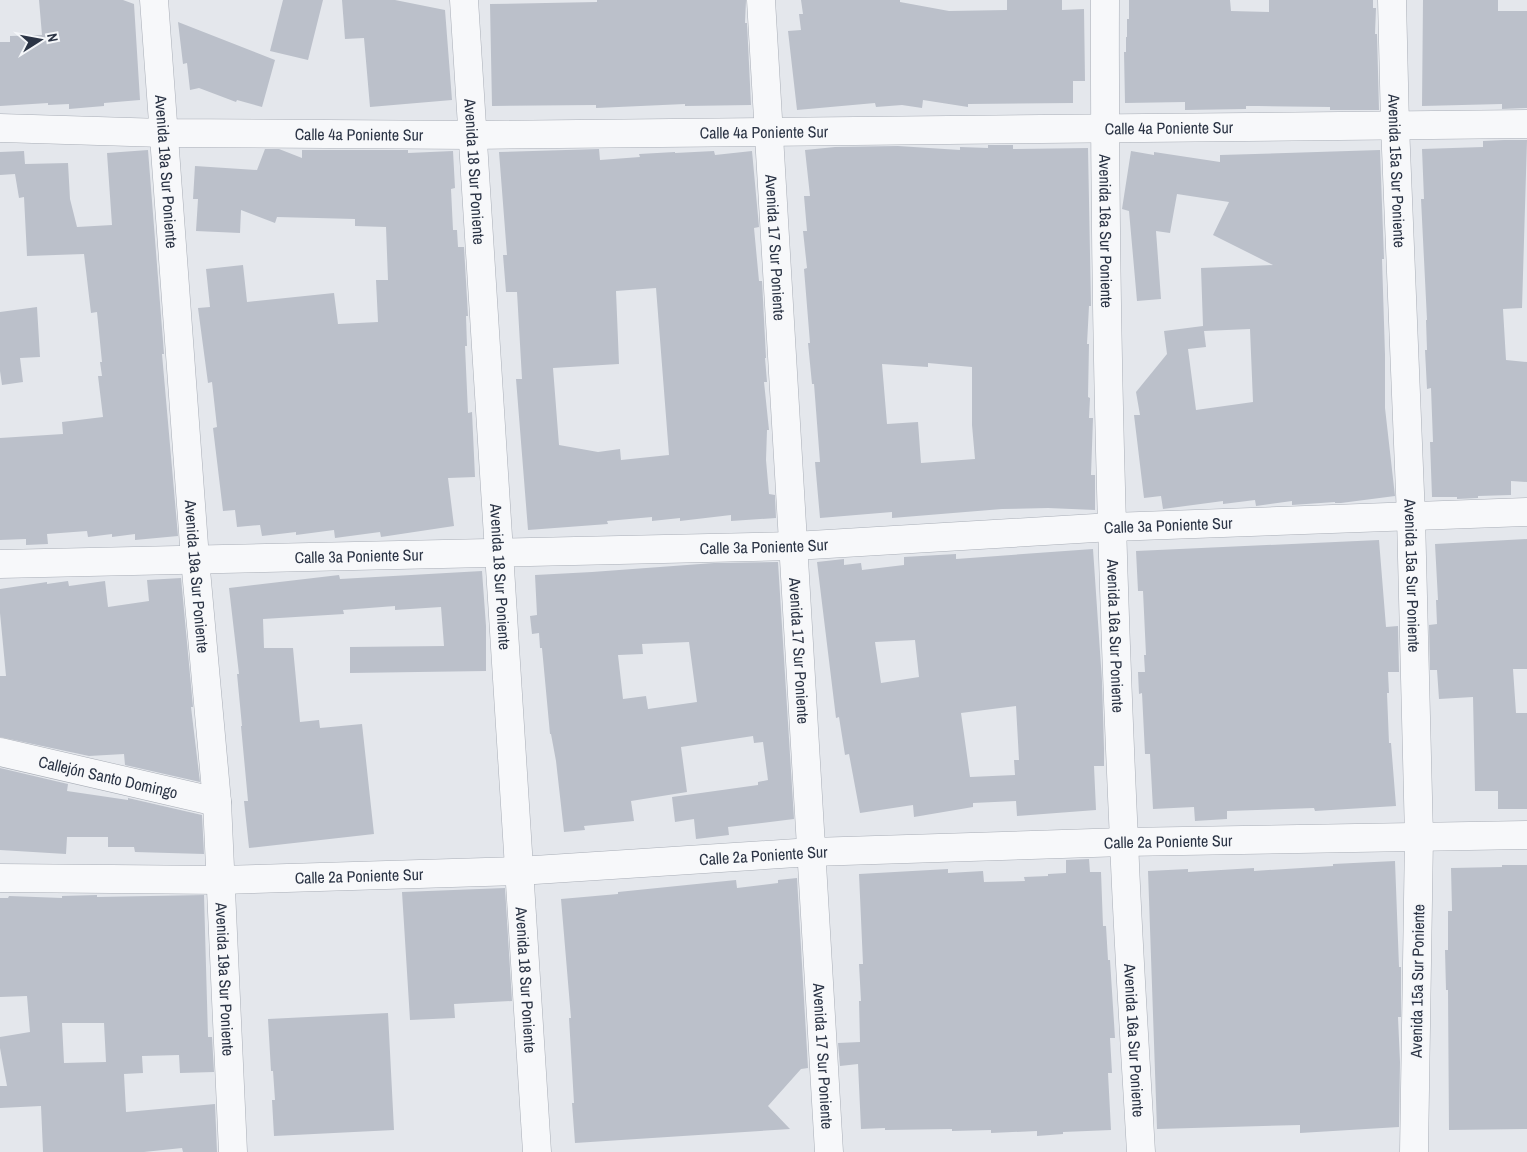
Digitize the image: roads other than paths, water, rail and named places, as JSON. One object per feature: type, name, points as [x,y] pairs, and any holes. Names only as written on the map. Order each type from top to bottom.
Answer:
[{"type":"street","name":"Avenida 19a Sur Poniente","points":[[154,0],[195,559],[217,802],[233,1152]]},
{"type":"street","name":"Avenida 18 Sur Poniente","points":[[464,0],[537,1152]]},
{"type":"street","name":"Avenida 17 Sur Poniente","points":[[762,0],[829,1152]]},
{"type":"street","name":"Avenida 16a Sur Poniente","points":[[1104,0],[1104,128],[1112,527],[1124,842],[1141,1152]]},
{"type":"street","name":"Avenida 15a Sur Poniente","points":[[1392,0],[1395,125],[1412,517],[1419,836],[1414,1152]]},
{"type":"street","name":"Calle 4a Poniente Sur","points":[[0,128],[163,132],[472,134],[1527,124]]},
{"type":"street","name":"Calle 3a Poniente Sur","points":[[0,564],[794,546],[1112,527],[1527,512]]},
{"type":"street","name":"Callejón Santo Domingo","points":[[0,752],[217,802]]},
{"type":"street","name":"Calle 2a Poniente Sur","points":[[0,878],[221,880],[519,871],[812,852],[1124,842],[1527,835]]}]
